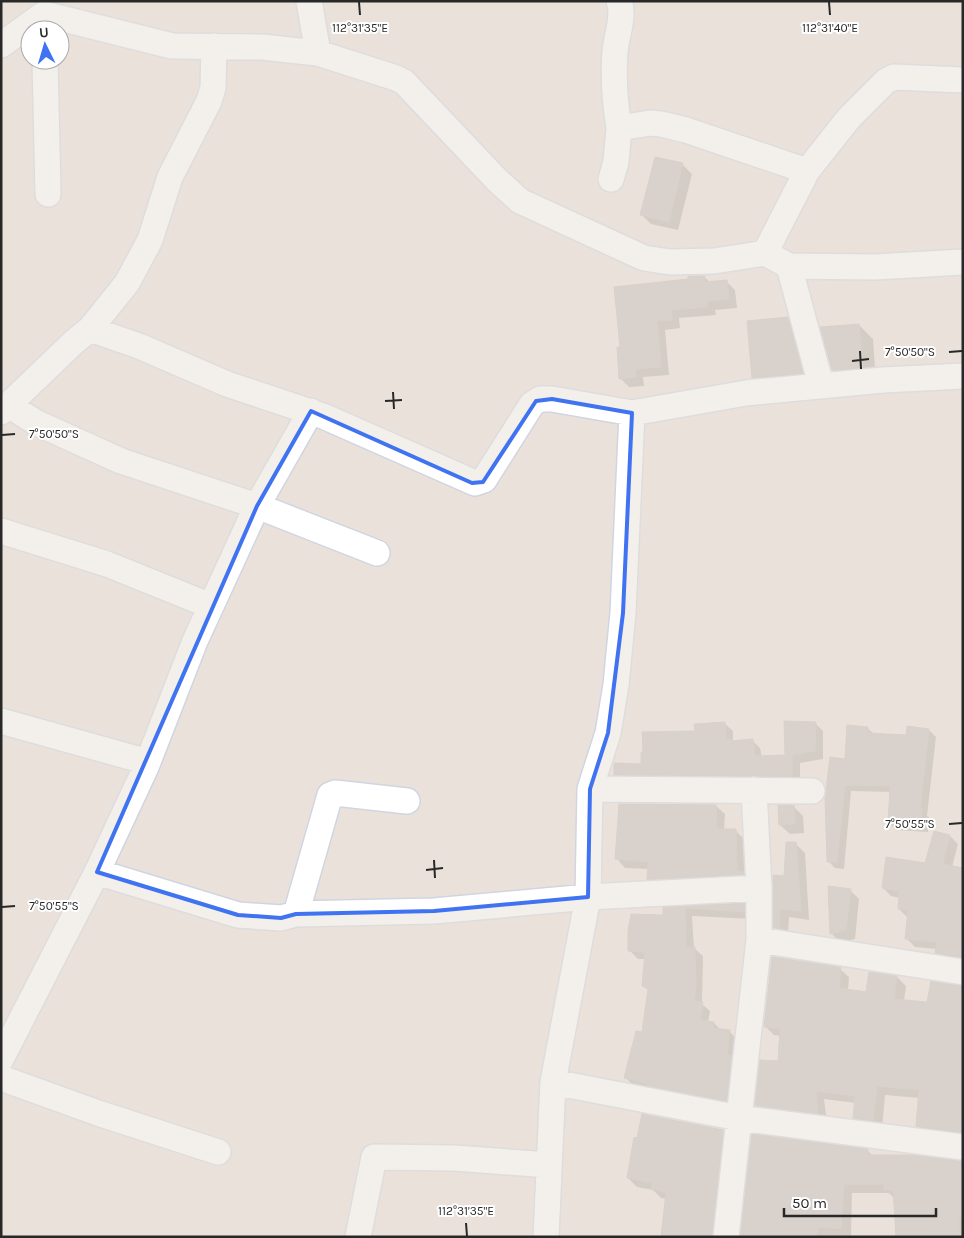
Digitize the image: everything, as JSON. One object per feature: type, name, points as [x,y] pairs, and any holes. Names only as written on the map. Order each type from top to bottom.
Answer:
[{"type":"street","points":[[309,1],[318,53]]},
{"type":"street","points":[[611,179],[616,162],[619,128],[615,53],[621,12],[619,1]]},
{"type":"street","points":[[1,45],[44,15],[162,45],[262,47],[318,53],[404,82],[497,180],[520,201],[644,258],[670,262],[714,261],[766,253],[789,266],[875,267],[963,262]]},
{"type":"street","points":[[214,46],[212,88],[209,101],[170,177],[150,240],[127,283],[90,329],[5,409],[121,461],[256,506],[377,553]]},
{"type":"street","points":[[45,70],[48,194]]},
{"type":"street","points":[[766,253],[807,171],[849,118],[890,78],[963,80]]},
{"type":"street","points":[[619,128],[650,123],[661,124],[686,130],[807,171]]},
{"type":"street","points":[[789,266],[821,385]]},
{"type":"street","points":[[90,329],[139,346],[227,384],[311,411],[475,483],[484,480],[536,401],[552,399],[632,413],[746,393],[821,385],[963,376]]},
{"type":"street","points":[[1,1059],[97,872],[148,762],[196,641],[256,506],[311,411]]},
{"type":"street","points":[[546,1237],[553,1082],[588,898],[590,789],[608,733],[616,685],[622,613],[632,413]]},
{"type":"street","points":[[1,531],[107,564],[211,606]]},
{"type":"street","points":[[1,721],[148,762]]},
{"type":"street","points":[[590,789],[812,791]]},
{"type":"street","points":[[726,1237],[759,940],[759,888],[754,790]]},
{"type":"street","points":[[296,914],[330,796],[335,793],[407,801]]},
{"type":"street","points":[[97,872],[238,914],[281,918],[296,914],[434,911],[588,898],[759,888]]},
{"type":"street","points":[[759,940],[963,972]]},
{"type":"street","points":[[1,1078],[98,1113],[218,1152]]},
{"type":"street","points":[[553,1082],[739,1118],[963,1147]]},
{"type":"street","points":[[358,1237],[366,1187],[374,1157],[454,1158],[549,1165]]},
{"type":"highlighted area","points":[[552,399],[632,413],[623,613],[608,733],[590,789],[588,897],[434,911],[296,914],[281,918],[238,915],[97,872],[257,506],[311,411],[472,483],[483,482],[536,401]]},
{"type":"building","points":[[655,157],[683,163],[669,222],[640,215]]},
{"type":"building","points":[[688,276],[705,276],[705,282],[727,280],[729,299],[707,301],[707,307],[671,310],[672,320],[657,321],[661,367],[635,369],[636,377],[619,379],[617,347],[620,347],[614,287],[688,279]]},
{"type":"building","points":[[788,317],[803,373],[752,378],[747,321]]},
{"type":"building","points":[[859,324],[863,367],[832,370],[820,327]]},
{"type":"building","points":[[784,721],[816,722],[815,751],[792,755],[792,776],[614,775],[614,763],[641,764],[641,752],[643,752],[642,732],[695,731],[694,724],[725,722],[726,740],[753,739],[755,756],[785,755]]},
{"type":"building","points":[[847,725],[868,727],[868,733],[906,735],[907,726],[929,729],[920,809],[922,809],[921,826],[888,824],[890,786],[845,785],[837,862],[827,862],[825,798],[830,757],[845,759]]},
{"type":"building","points":[[619,804],[716,805],[716,829],[736,829],[737,871],[744,872],[744,874],[647,880],[648,862],[615,859]]},
{"type":"building","points":[[778,805],[794,805],[795,824],[779,825]]},
{"type":"building","points":[[934,831],[950,835],[943,864],[963,868],[963,957],[935,953],[937,942],[905,939],[908,910],[898,909],[899,891],[882,888],[886,857],[925,863]]},
{"type":"building","points":[[786,842],[796,842],[801,911],[780,909],[779,929],[773,928],[773,875],[784,876]]},
{"type":"building","points":[[828,886],[851,889],[846,930],[830,934]]},
{"type":"building","points":[[745,903],[745,912],[685,908],[686,947],[695,947],[696,988],[694,1001],[703,1002],[700,1020],[714,1022],[713,1028],[730,1030],[727,1055],[732,1056],[726,1101],[647,1086],[647,1084],[624,1078],[636,1031],[642,1032],[648,989],[642,986],[645,952],[628,951],[628,931],[631,914],[663,915],[663,907]]},
{"type":"building","points":[[772,957],[841,967],[839,988],[866,992],[869,972],[897,976],[894,999],[927,1002],[931,981],[963,986],[963,1132],[916,1126],[919,1090],[877,1086],[873,1121],[853,1118],[855,1096],[816,1091],[818,1114],[755,1106],[760,1060],[778,1061],[780,1029],[764,1027]]},
{"type":"building","points":[[642,1114],[723,1130],[712,1237],[661,1237],[666,1192],[651,1189],[652,1183],[627,1178],[634,1137],[637,1138]]},
{"type":"building","points":[[752,1134],[868,1149],[868,1155],[911,1155],[963,1161],[963,1217],[959,1217],[959,1237],[896,1237],[893,1190],[884,1190],[884,1184],[844,1184],[841,1229],[819,1227],[816,1237],[740,1237]]}]
